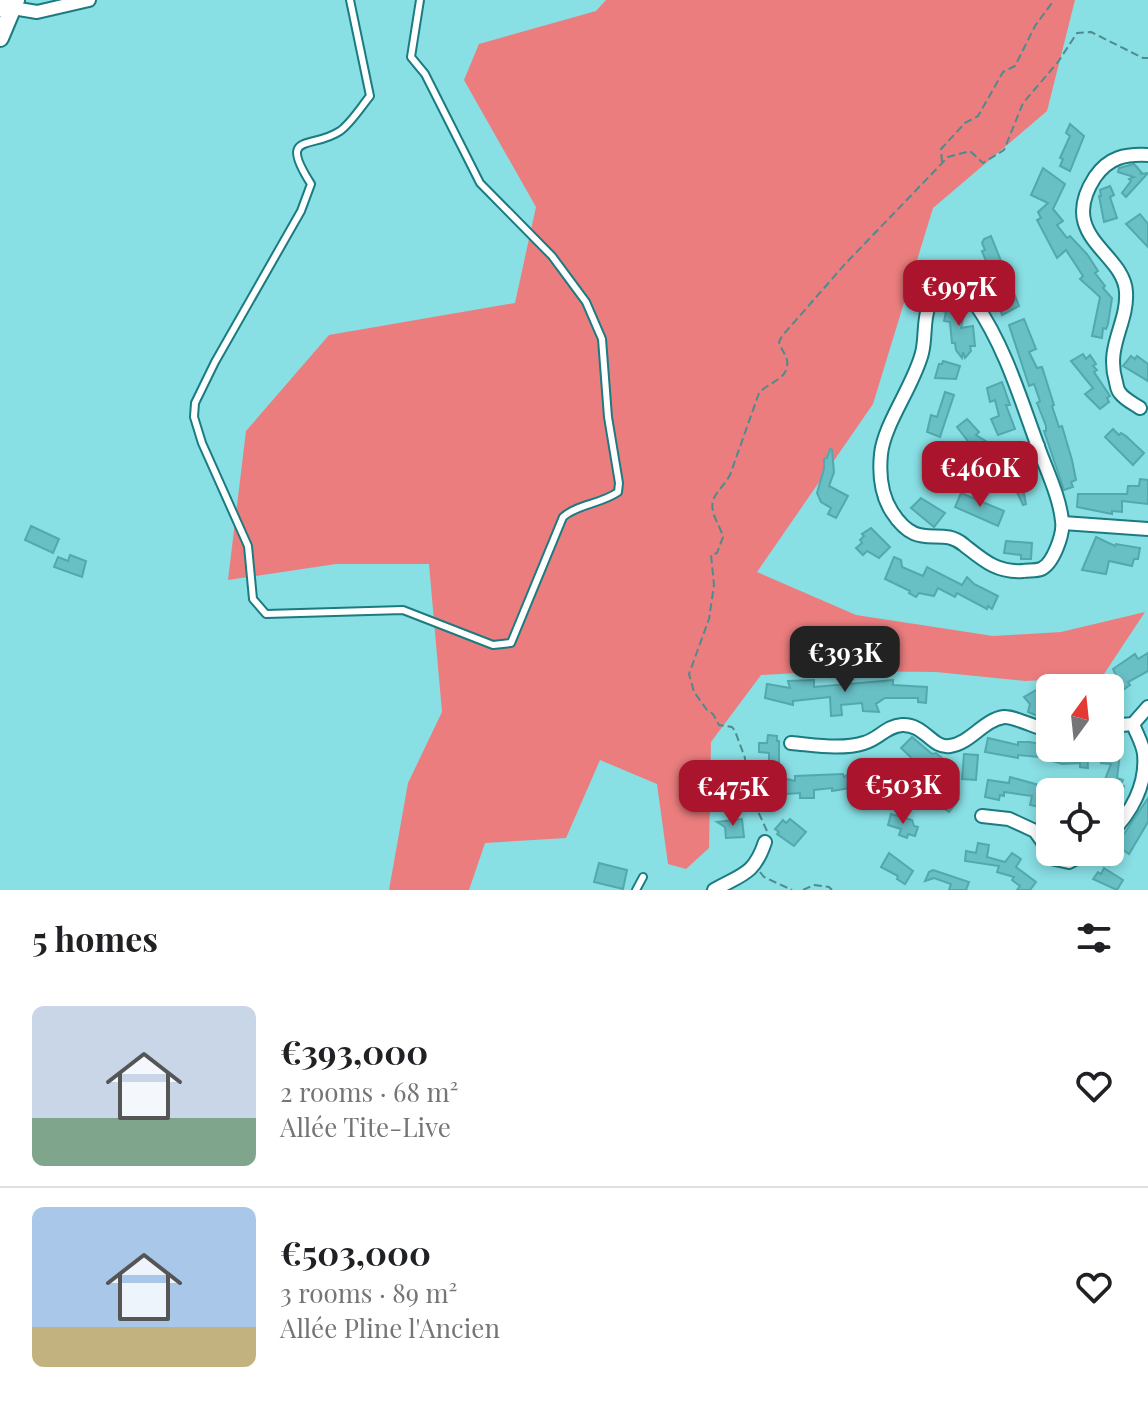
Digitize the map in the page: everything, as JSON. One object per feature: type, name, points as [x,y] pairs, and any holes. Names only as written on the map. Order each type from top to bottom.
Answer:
[{"type":"street","points":[[6,14],[37,12],[89,0]]},
{"type":"street","points":[[1140,408],[1120,393],[1111,366],[1126,288],[1120,275],[1097,248],[1083,216],[1090,185],[1101,168],[1121,156],[1148,155]]},
{"type":"street","points":[[951,286],[964,291],[974,301],[1006,358],[1063,523],[1048,563],[1040,570],[1011,572],[990,566],[961,542],[949,538],[915,537],[891,511],[880,476],[881,450],[916,373],[923,350],[928,307],[937,293],[951,286]]},
{"type":"street","points":[[1000,453],[1010,459],[1038,446]]},
{"type":"street","points":[[1063,523],[1148,529]]},
{"type":"street","points":[[1124,725],[1133,724],[1148,707]]},
{"type":"street","points":[[791,743],[852,745],[873,740],[882,731],[903,725],[918,728],[945,747],[961,743],[995,720],[1006,717],[1036,728]]},
{"type":"street","points":[[1124,817],[1134,805],[1144,752],[1133,724]]},
{"type":"street","points":[[982,816],[1009,819],[1036,832]]},
{"type":"street","points":[[714,890],[748,873],[757,863],[765,842]]},
{"type":"lane","points":[[350,0],[370,96],[338,132],[306,141],[298,148],[297,157],[311,184],[301,211],[215,362],[195,403],[194,417],[202,443],[248,546],[253,599],[266,614],[403,610],[493,645],[511,643],[563,517],[570,511],[608,500],[618,492],[602,339],[586,302],[552,256],[480,183],[425,74],[411,57],[420,0]]},
{"type":"lane","points":[[636,890],[643,877]]},
{"type":"path","points":[[942,163],[939,155],[941,149],[965,123],[978,116],[1003,72],[1015,66],[1035,26],[1054,0]]},
{"type":"path","points":[[765,842],[767,831],[745,783],[745,758],[735,731],[732,727],[719,725],[694,692],[689,674],[709,619],[714,585],[711,555],[717,553],[723,537],[716,521],[715,496],[730,475],[759,393],[767,384],[786,373],[788,363],[779,342],[846,263],[948,157],[970,151],[983,163],[1004,150],[1023,103],[1058,62],[1077,33],[1091,32],[1148,58]]},
{"type":"path","points":[[757,863],[764,877],[792,890]]},
{"type":"path","points":[[803,890],[814,885],[832,890]]},
{"type":"shaded area","points":[[606,0],[1075,0],[1047,111],[933,208],[873,404],[757,572],[856,615],[993,636],[1061,632],[1145,612],[1104,674],[1036,674],[1036,680],[1025,681],[936,672],[837,671],[761,675],[711,742],[709,848],[686,869],[668,864],[657,784],[600,760],[566,838],[485,843],[469,890],[389,890],[408,783],[442,712],[429,564],[336,564],[228,580],[246,431],[329,335],[515,303],[536,207],[464,80],[479,44],[596,11]]},
{"type":"building","points":[[1070,124],[1084,136],[1070,171],[1060,166],[1063,159],[1060,158],[1070,136],[1066,133]]},
{"type":"building","points":[[1134,164],[1140,174],[1148,173],[1126,197],[1122,193],[1131,181],[1129,179],[1134,177],[1118,172],[1119,168]]},
{"type":"building","points":[[1043,168],[1065,184],[1053,209],[1063,221],[1057,225],[1087,254],[1098,271],[1095,273],[1105,286],[1103,288],[1112,298],[1108,324],[1106,329],[1103,328],[1102,338],[1092,336],[1100,297],[1080,279],[1083,276],[1066,250],[1057,258],[1037,220],[1041,218],[1038,212],[1048,203],[1031,195]]},
{"type":"building","points":[[1110,186],[1117,218],[1104,222],[1100,190]]},
{"type":"building","points":[[1140,214],[1148,224],[1148,247],[1126,224]]},
{"type":"building","points":[[991,236],[1019,306],[1002,315],[1001,300],[994,292],[998,291],[982,251],[985,250],[984,239]]},
{"type":"building","points":[[951,296],[955,298],[953,308],[965,310],[961,328],[973,326],[975,346],[970,346],[971,351],[965,358],[963,352],[962,358],[955,343],[952,343],[950,322],[944,321],[946,312],[943,311],[944,304],[940,304]]},
{"type":"building","points":[[1024,319],[1036,349],[1029,352],[1037,368],[1042,367],[1052,406],[1059,427],[1062,426],[1072,460],[1076,480],[1071,482],[1073,487],[1064,490],[1044,431],[1046,426],[1037,403],[1040,401],[1034,384],[1029,386],[1009,325]]},
{"type":"building","points":[[1083,354],[1086,359],[1090,355],[1096,364],[1093,366],[1097,370],[1094,372],[1110,396],[1107,398],[1109,402],[1100,409],[1085,394],[1093,388],[1071,361]]},
{"type":"building","points":[[1131,356],[1135,359],[1137,356],[1148,364],[1148,381],[1123,366]]},
{"type":"building","points":[[943,361],[960,366],[956,379],[935,378]]},
{"type":"building","points":[[1002,382],[1015,429],[998,435],[991,419],[999,416],[995,400],[990,402],[987,388]]},
{"type":"building","points":[[945,392],[954,395],[940,437],[927,432],[931,415],[937,417]]},
{"type":"building","points":[[967,419],[979,432],[976,435],[989,443],[974,449],[957,427]]},
{"type":"building","points":[[1113,429],[1119,435],[1126,436],[1144,453],[1133,465],[1105,437]]},
{"type":"building","points":[[830,449],[834,472],[829,486],[848,496],[836,518],[828,514],[831,508],[821,502],[817,493],[824,459]]},
{"type":"building","points":[[1001,464],[1014,477],[1013,472],[1021,470],[1026,504],[1023,505],[1016,490],[1009,487]]},
{"type":"building","points":[[1140,479],[1148,480],[1148,504],[1122,501],[1122,512],[1112,511],[1112,514],[1077,507],[1078,494],[1127,494],[1128,486],[1139,486]]},
{"type":"building","points":[[961,493],[1004,511],[998,526],[955,507]]},
{"type":"building","points":[[921,498],[945,513],[934,527],[911,508]]},
{"type":"building","points":[[31,526],[59,539],[53,553],[25,540]]},
{"type":"building","points":[[871,528],[890,547],[879,558],[867,551],[863,555],[856,548],[862,543],[862,534]]},
{"type":"building","points":[[1096,537],[1115,546],[1140,548],[1138,559],[1134,559],[1132,566],[1109,561],[1106,574],[1082,570]]},
{"type":"building","points":[[1006,541],[1032,543],[1031,559],[1004,553]]},
{"type":"building","points":[[70,555],[86,561],[82,577],[54,567],[58,557],[68,561]]},
{"type":"building","points":[[894,557],[901,560],[902,567],[923,576],[927,567],[962,585],[967,577],[998,596],[992,609],[938,588],[934,596],[919,593],[916,597],[885,579]]},
{"type":"building","points":[[1148,653],[1148,671],[1128,682],[1130,685],[1124,689],[1124,674],[1115,674],[1113,669],[1135,654],[1138,659]]},
{"type":"building","points":[[814,680],[814,687],[893,680],[893,685],[927,687],[926,703],[918,702],[918,698],[885,698],[876,704],[879,712],[863,711],[862,703],[841,705],[842,715],[831,716],[830,697],[793,701],[793,705],[765,698],[767,684],[790,688],[788,681]]},
{"type":"building","points":[[1036,690],[1036,715],[1028,712],[1030,704],[1024,697]]},
{"type":"building","points":[[768,735],[777,736],[779,741],[779,763],[769,763],[769,753],[759,752],[759,743],[767,743]]},
{"type":"building","points":[[912,737],[943,759],[928,778],[901,748]]},
{"type":"building","points":[[988,738],[1018,745],[1018,742],[1036,743],[1036,757],[1018,755],[1018,758],[985,752]]},
{"type":"building","points":[[964,754],[978,755],[976,780],[962,779]]},
{"type":"building","points":[[1056,762],[1088,762],[1088,768],[1080,767],[1080,763]]},
{"type":"building","points":[[1119,762],[1117,778],[1106,778],[1111,764],[1101,763]]},
{"type":"building","points":[[857,769],[862,777],[868,776],[869,787],[851,791],[850,788],[814,790],[814,798],[800,798],[800,793],[785,794],[784,797],[767,793],[769,788],[759,785],[763,773],[795,781],[795,776],[843,774],[844,777]]},
{"type":"building","points":[[881,774],[902,779],[901,783],[907,786],[902,799],[877,786]]},
{"type":"building","points":[[1010,777],[1036,784],[1036,806],[1030,805],[1032,796],[1004,792],[999,800],[985,797],[988,780],[1009,783]]},
{"type":"building","points":[[946,789],[959,799],[949,812],[939,805],[931,805],[931,799],[925,795],[927,793],[942,799],[936,793],[944,793]]},
{"type":"building","points":[[1148,798],[1148,822],[1129,854],[1124,851],[1124,834]]},
{"type":"building","points":[[891,814],[912,820],[918,827],[915,836],[908,834],[907,838],[899,835],[901,829],[888,825]]},
{"type":"building","points":[[742,819],[744,837],[726,838],[725,827],[717,822]]},
{"type":"building","points":[[790,819],[806,832],[794,846],[775,829],[783,820],[786,823]]},
{"type":"building","points":[[978,843],[989,845],[987,857],[1005,862],[1012,853],[1021,859],[1016,867],[1036,882],[1030,890],[1017,890],[1020,886],[1012,880],[1014,877],[997,872],[999,866],[965,861],[966,851],[976,853]]},
{"type":"building","points":[[889,853],[913,871],[905,884],[897,879],[898,876],[881,867]]},
{"type":"building","points":[[599,863],[627,870],[623,889],[594,882]]},
{"type":"building","points":[[1104,868],[1123,880],[1117,890],[1093,879]]},
{"type":"building","points":[[933,870],[969,882],[966,890],[949,890],[951,884],[934,878],[925,881]]}]
